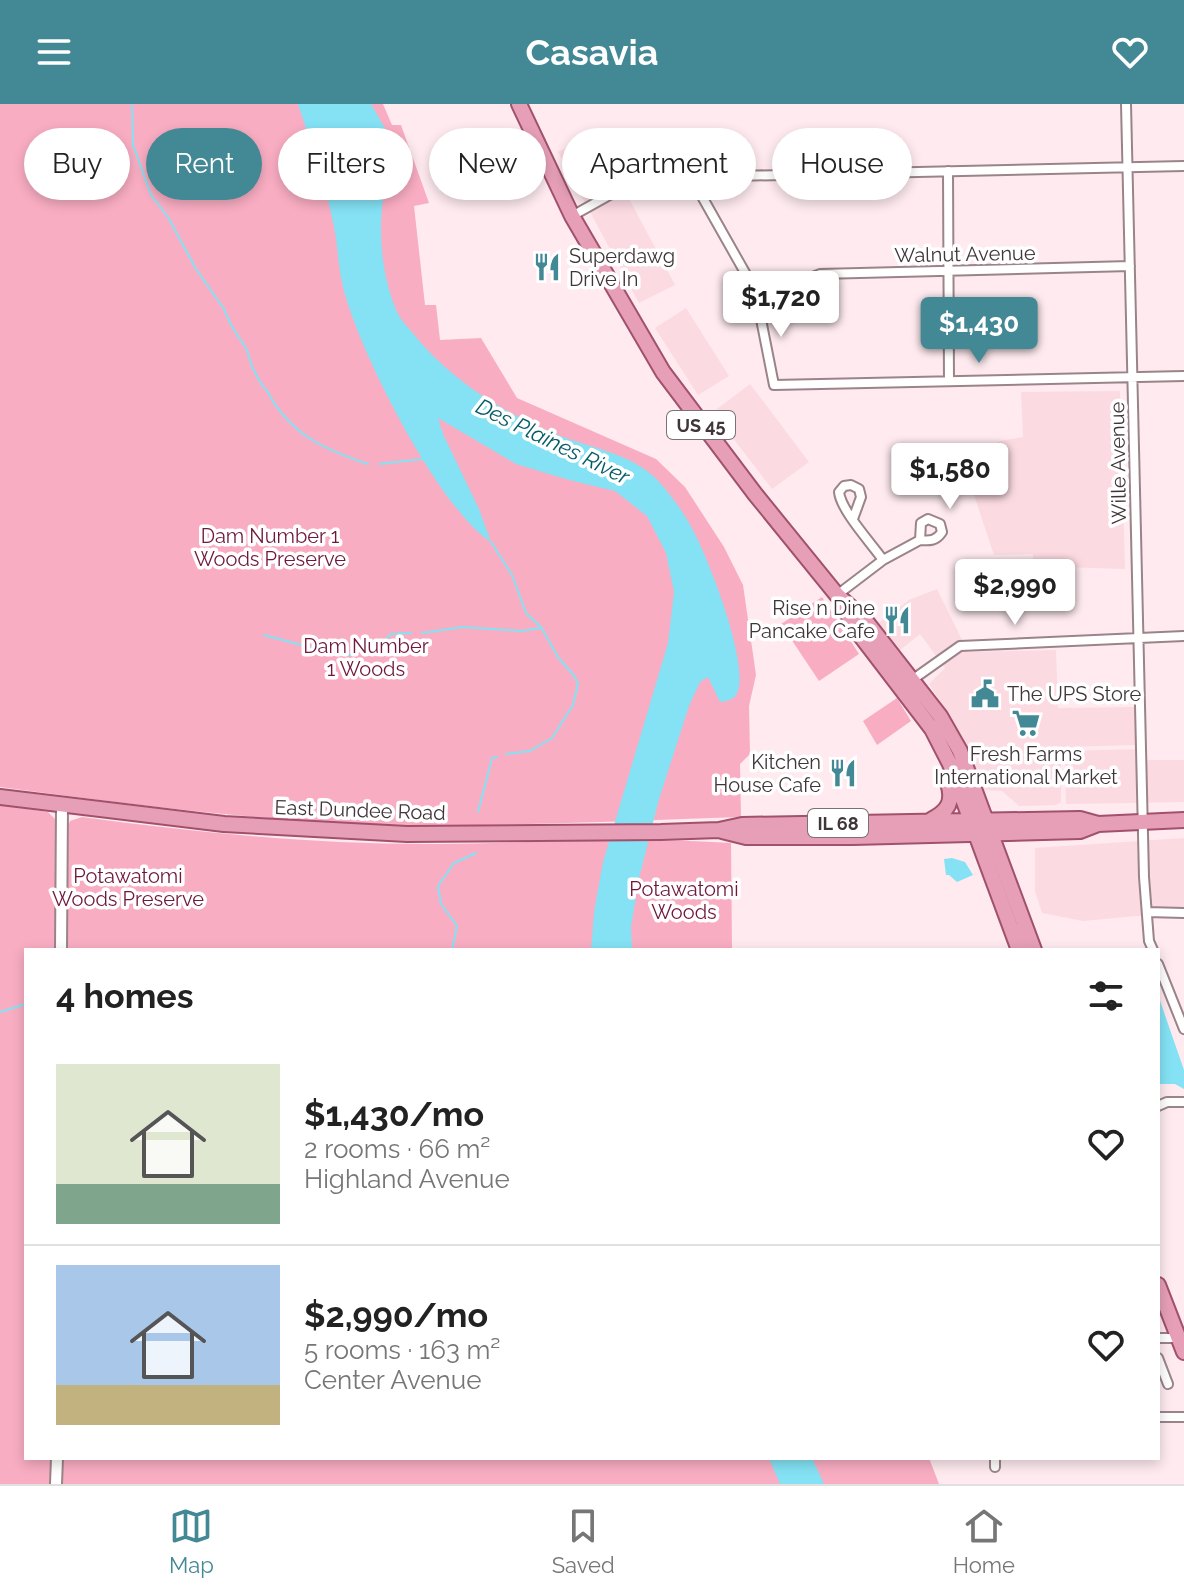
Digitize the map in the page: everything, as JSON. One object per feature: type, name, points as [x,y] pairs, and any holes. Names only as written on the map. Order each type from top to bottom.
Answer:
[{"type":"main road","name":"US 45","points":[[519,104],[572,216],[642,337],[682,398],[837,595],[865,620],[940,716],[960,751],[1033,948]]},
{"type":"main road","name":"US 45","points":[[837,595],[854,627],[932,729],[950,764],[1018,948]]},
{"type":"main road","points":[[930,821],[947,810],[952,796],[932,729]]},
{"type":"main road","name":"East Dundee Road","points":[[0,797],[224,824],[361,831],[607,833],[719,830],[747,824],[930,821],[972,827]]},
{"type":"main road","name":"East Dundee Road","points":[[719,830],[746,837],[989,827],[1080,819],[1098,824],[1184,820]]},
{"type":"main road","points":[[1160,1290],[1182,1343]]},
{"type":"street","name":"Wille Avenue","points":[[1126,104],[1143,822],[1149,941],[1152,948]]},
{"type":"street","points":[[756,175],[1184,166]]},
{"type":"street","points":[[948,171],[949,381],[1184,376]]},
{"type":"street","points":[[572,216],[601,200]]},
{"type":"street","points":[[704,200],[752,285]]},
{"type":"street","name":"Walnut Avenue","points":[[949,381],[774,385],[757,299],[820,274],[1130,266]]},
{"type":"street","points":[[853,519],[861,497],[859,489],[844,486],[839,492],[840,499],[853,519],[883,560]]},
{"type":"street","points":[[837,595],[883,560],[920,540]]},
{"type":"street","points":[[912,680],[960,646],[1184,636]]},
{"type":"street","points":[[61,948],[62,806]]},
{"type":"street","points":[[1147,912],[1184,913]]},
{"type":"street","points":[[1160,969],[1184,1029]]},
{"type":"street","points":[[1160,1105],[1184,1102]]},
{"type":"street","points":[[1160,1338],[1182,1343]]},
{"type":"street","points":[[1160,1363],[1168,1384]]},
{"type":"street","points":[[1160,1417],[1184,1417]]},
{"type":"street","points":[[56,1484],[57,1460]]},
{"type":"shaded area","points":[[584,200],[630,200],[675,285],[639,303]]},
{"type":"shaded area","points":[[686,308],[729,376],[698,395],[655,328]]},
{"type":"shaded area","points":[[750,384],[809,462],[772,489],[713,412]]},
{"type":"shaded area","points":[[1120,391],[1125,569],[1033,566],[1033,554],[994,555],[971,486],[972,459],[1000,441],[1023,437],[1021,392]]},
{"type":"shaded area","points":[[937,589],[968,652],[1056,650],[1058,708],[1135,707],[1135,745],[1061,747],[1061,802],[1056,805],[1019,806],[1002,791],[984,790],[963,737],[929,684],[945,668],[920,634],[899,651],[877,624],[909,600]]},
{"type":"shaded area","points":[[1146,749],[1147,760],[1184,760],[1184,802],[1066,804],[1065,751]]},
{"type":"shaded area","points":[[1184,838],[1184,916],[1083,921],[1042,913],[1035,891],[1035,848]]},
{"type":"green space","name":"Dam Number 1 Woods Preserve","points":[[0,104],[383,104],[392,125],[401,125],[402,128],[278,128],[278,200],[413,200],[413,158],[429,203],[414,206],[425,305],[436,305],[440,340],[481,338],[517,398],[656,459],[685,487],[724,547],[743,585],[756,675],[749,706],[750,754],[740,764],[741,817],[505,825],[364,824],[227,814],[0,787]]},
{"type":"green space","points":[[822,597],[859,654],[819,681],[781,624]]},
{"type":"green space","points":[[897,698],[911,721],[877,745],[863,721]]},
{"type":"green space","points":[[0,805],[48,812],[58,822],[57,948],[24,948],[24,1460],[53,1460],[53,1484],[0,1484]]},
{"type":"green space","name":"Potawatomi Woods Preserve","points":[[82,817],[215,833],[350,842],[439,844],[622,840],[731,843],[732,948],[65,948],[66,830],[70,821]]},
{"type":"green space","points":[[61,1460],[930,1460],[939,1484],[60,1484]]},
{"type":"water","points":[[298,104],[371,104],[385,128],[306,128]]},
{"type":"water","name":"Des Plaines River","points":[[328,200],[383,200],[382,256],[388,285],[397,312],[426,349],[461,380],[500,407],[563,437],[621,457],[652,475],[686,518],[715,582],[733,636],[740,681],[735,697],[720,702],[708,677],[700,682],[689,706],[659,799],[639,878],[631,927],[632,948],[591,948],[594,912],[603,862],[668,643],[674,592],[666,553],[647,516],[615,491],[516,464],[438,418],[491,542],[470,524],[425,463],[382,386],[351,314],[341,280]]},
{"type":"water","points":[[944,859],[965,862],[973,875],[957,882],[946,875]]},
{"type":"water","points":[[1160,1001],[1184,1070],[1184,1089],[1175,1084],[1160,1084]]},
{"type":"water","points":[[770,1460],[813,1460],[824,1484],[780,1484]]},
{"type":"waterway","points":[[132,104],[133,145],[151,195],[168,217],[196,269],[224,309],[263,387],[285,418],[309,438],[368,464]]},
{"type":"waterway","points":[[379,464],[423,459]]},
{"type":"waterway","points":[[491,542],[512,575],[526,613],[541,627],[578,684],[573,705],[552,738],[530,751],[506,754]]},
{"type":"waterway","points":[[422,633],[463,627],[521,631],[540,628]]},
{"type":"waterway","points":[[363,650],[378,648],[391,634],[411,633]]},
{"type":"waterway","points":[[264,635],[331,653],[351,655]]},
{"type":"waterway","points":[[478,812],[492,758],[497,757]]},
{"type":"waterway","points":[[452,948],[457,926],[441,904],[438,886],[454,863],[476,853]]},
{"type":"waterway","points":[[0,1012],[24,1005]]},
{"type":"place","name":"Superdawg Drive In","points":[[547,267]]},
{"type":"place","name":"Rise n Dine Pancake Cafe","points":[[897,620]]},
{"type":"place","name":"The UPS Store","points":[[985,694]]},
{"type":"place","name":"Fresh Farms International Market","points":[[1026,723]]},
{"type":"place","name":"Kitchen House Cafe","points":[[843,773]]},
{"type":"park label","name":"Dam Number 1 Woods","points":[[366,658]]},
{"type":"park label","name":"Potawatomi Woods","points":[[684,900]]}]
